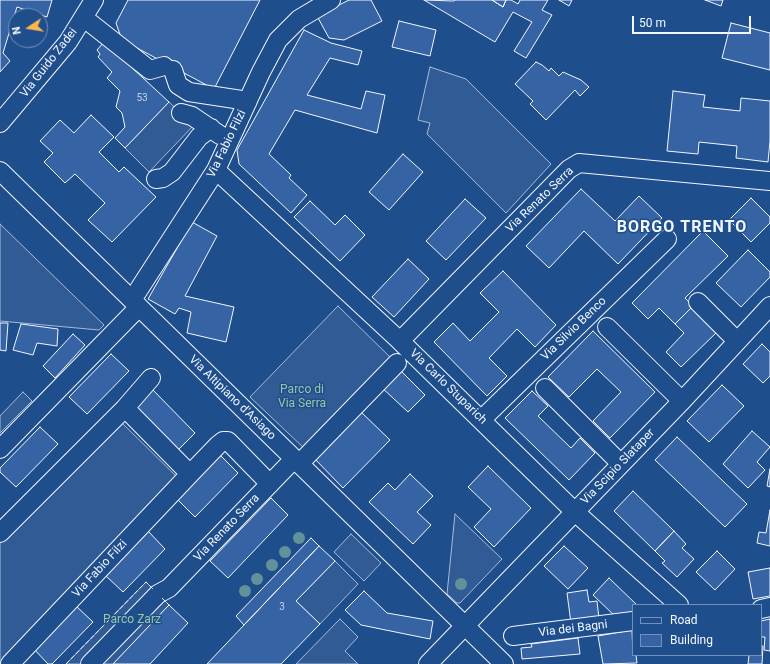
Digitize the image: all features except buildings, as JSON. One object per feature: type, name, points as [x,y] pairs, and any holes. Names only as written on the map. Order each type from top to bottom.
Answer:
[{"type":"street","name":"Via Guido Zadei","points":[[0,123],[38,80],[81,22],[94,0]]},
{"type":"street","name":"Via Fabio Filzi","points":[[0,449],[136,304],[216,170],[278,40],[299,19],[331,0]]},
{"type":"street","points":[[81,22],[101,47]]},
{"type":"street","points":[[81,22],[150,70],[168,68],[178,85],[189,92],[248,101]]},
{"type":"street","points":[[180,113],[192,116],[230,141]]},
{"type":"street","points":[[156,180],[163,178],[172,172],[199,137],[211,128]]},
{"type":"street","name":"Via Renato Serra","points":[[400,341],[552,175],[569,169],[579,163],[770,181]]},
{"type":"street","name":"Via Carlo Stuparich","points":[[216,170],[400,341],[575,512],[678,604]]},
{"type":"street","name":"Via Altipiano d'Asiago","points":[[0,171],[504,664]]},
{"type":"street","name":"Via Silvio Benco","points":[[481,420],[666,238]]},
{"type":"street","points":[[698,302],[737,341]]},
{"type":"street","name":"Via Scipio Slataper","points":[[428,664],[682,401],[770,306]]},
{"type":"street","points":[[608,327],[682,401]]},
{"type":"street","name":"Via Renato Serra","points":[[90,664],[158,594],[169,588],[270,484],[297,462],[397,363]]},
{"type":"street","points":[[0,533],[125,408],[152,378]]},
{"type":"street","points":[[545,388],[621,464]]},
{"type":"street","points":[[125,408],[190,474]]},
{"type":"street","name":"Via Fabio Filzi","points":[[10,664],[223,441],[228,441],[270,484]]},
{"type":"street","name":"Via dei Bagni","points":[[513,636],[632,621]]},
{"type":"shaded area","points":[[430,67],[466,79],[551,164],[506,213],[427,134],[430,123],[418,120]]},
{"type":"shaded area","points":[[169,102],[194,125],[149,172],[125,148]]},
{"type":"shaded area","points":[[0,224],[104,325],[99,330],[0,321]]},
{"type":"shaded area","name":"Parco di Via Serra","points":[[338,306],[393,360],[306,450],[250,397]]},
{"type":"shaded area","points":[[23,392],[32,401],[0,433],[0,416]]},
{"type":"shaded area","points":[[120,421],[180,480],[0,663],[0,543]]},
{"type":"shaded area","points":[[455,514],[502,559],[460,603],[457,603],[447,594]]},
{"type":"shaded area","points":[[351,534],[381,563],[364,581],[334,552]]},
{"type":"shaded area","points":[[335,561],[358,584],[320,624],[296,601]]},
{"type":"shaded area","name":"Parco Zarz","points":[[146,582],[169,605],[113,664],[66,664]]},
{"type":"shaded area","points":[[340,619],[358,637],[345,651],[358,664],[296,664]]},
{"type":"fence","points":[[66,664],[146,582],[153,589]]},
{"type":"fence","points":[[162,598],[169,605]]},
{"type":"district","name":"BORGO TRENTO","points":[[682,228]]}]
